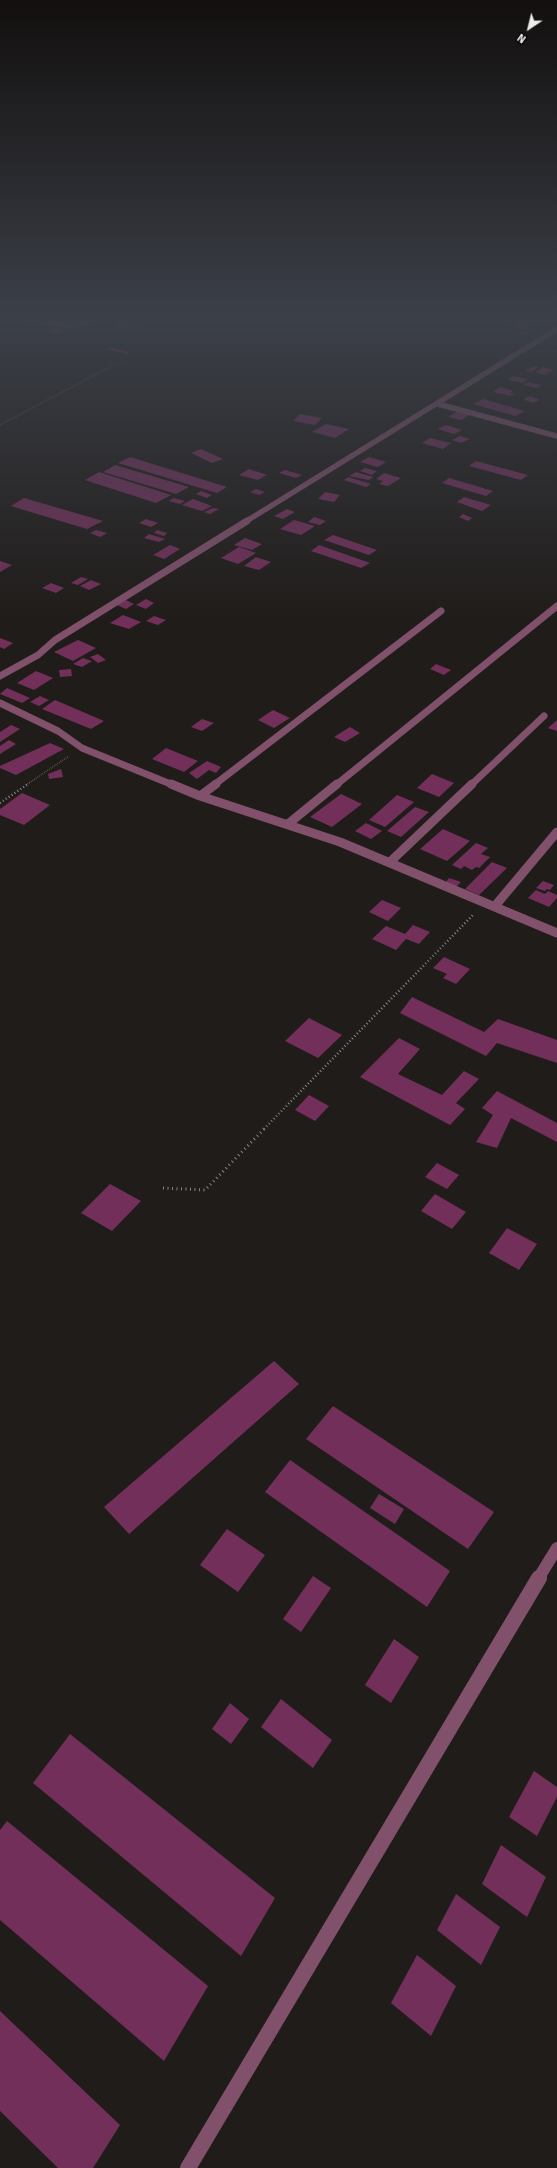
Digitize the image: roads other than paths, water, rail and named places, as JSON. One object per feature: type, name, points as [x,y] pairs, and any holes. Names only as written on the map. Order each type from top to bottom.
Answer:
[{"type":"street","points":[[0,676],[38,655],[55,640],[409,422]]},
{"type":"street","points":[[506,422],[557,436]]},
{"type":"street","points":[[288,824],[557,606]]},
{"type":"street","points":[[200,796],[441,611]]},
{"type":"street","points":[[0,703],[58,731],[82,748],[200,796],[340,842],[486,902],[557,934]]},
{"type":"street","points":[[390,862],[544,716]]},
{"type":"street","points":[[495,906],[557,832]]},
{"type":"street","points":[[188,2168],[557,1548]]}]
